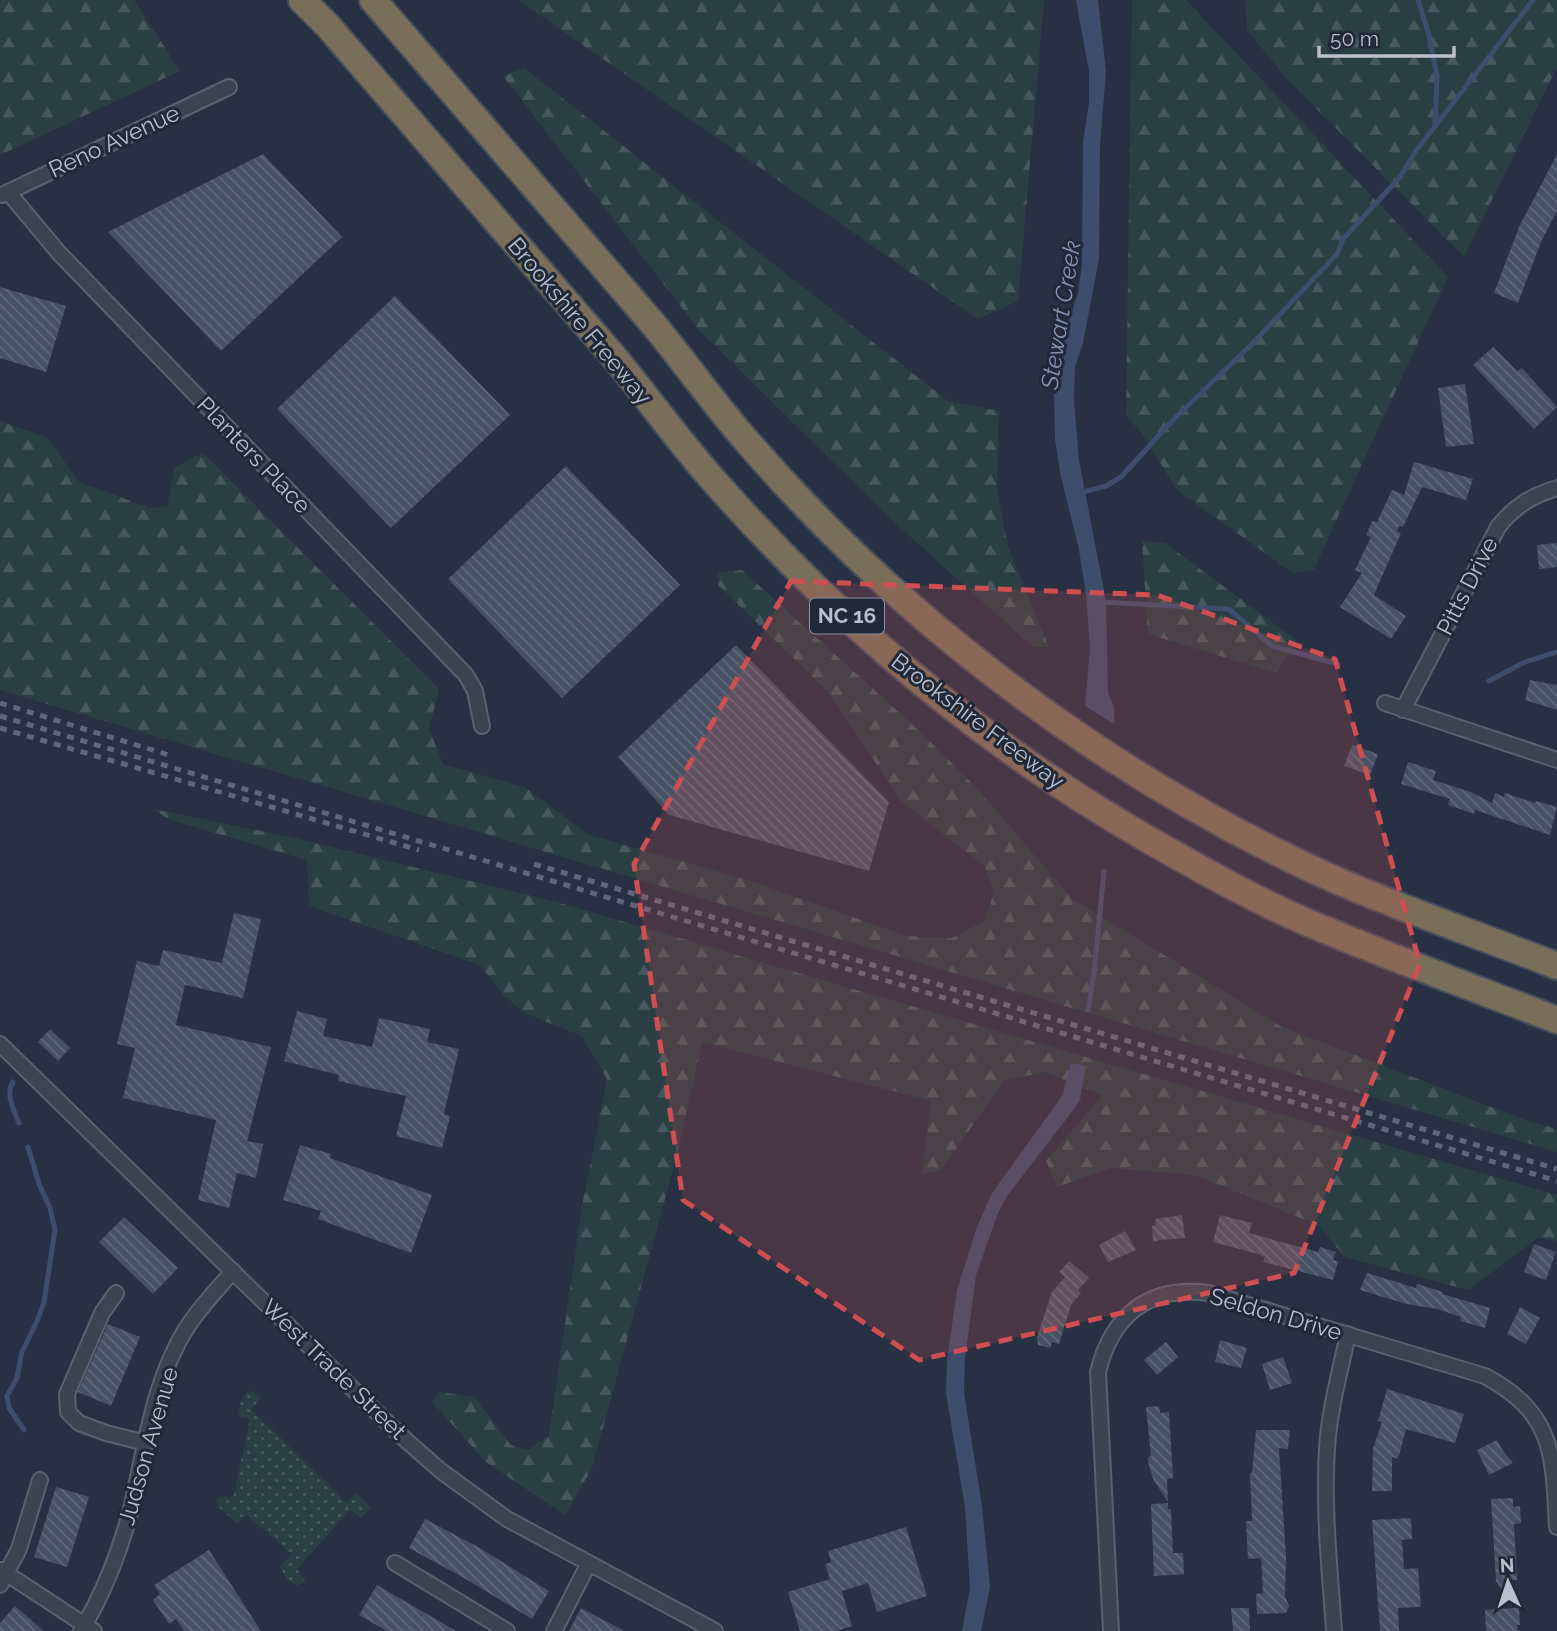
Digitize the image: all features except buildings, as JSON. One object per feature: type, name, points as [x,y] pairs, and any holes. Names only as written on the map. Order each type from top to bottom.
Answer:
[{"type":"highway","name":"Brookshire Freeway","points":[[302,0],[328,26],[618,361],[714,481],[787,559],[844,614],[914,675],[987,732],[1072,792],[1223,881],[1321,928],[1557,1020]]},
{"type":"highway","name":"Brookshire Freeway","points":[[373,0],[657,330],[752,448],[869,568],[946,636],[1017,692],[1091,744],[1167,792],[1246,836],[1341,882],[1557,966]]},
{"type":"street","name":"Reno Avenue","points":[[4,194],[229,87]]},
{"type":"street","name":"Planters Place","points":[[4,194],[466,675],[475,691],[482,726]]},
{"type":"street","name":"Pitts Drive","points":[[1403,710],[1498,527],[1510,512],[1527,499],[1557,488]]},
{"type":"street","points":[[1385,704],[1557,760]]},
{"type":"street","name":"West Trade Street","points":[[0,1044],[400,1435],[441,1471],[506,1519],[715,1631]]},
{"type":"street","name":"Judson Avenue","points":[[87,1629],[114,1564],[129,1516],[146,1443],[169,1364],[185,1331],[233,1271]]},
{"type":"street","name":"Seldon Drive","points":[[1111,1631],[1098,1371],[1110,1336],[1123,1319],[1140,1305],[1159,1295],[1197,1292],[1485,1376],[1518,1397],[1534,1414],[1543,1431],[1551,1454],[1557,1527]]},
{"type":"street","points":[[116,1293],[102,1313],[67,1394],[68,1412],[79,1423],[146,1443]]},
{"type":"street","points":[[1334,1631],[1326,1498],[1327,1449],[1329,1422],[1348,1334]]},
{"type":"street","points":[[40,1480],[19,1549],[2,1576],[87,1629]]},
{"type":"street","points":[[395,1563],[507,1631]]},
{"type":"street","points":[[554,1631],[589,1563]]},
{"type":"highlighted area","points":[[791,581],[1157,595],[1335,659],[1420,964],[1294,1273],[919,1360],[683,1200],[634,864]]},
{"type":"green space","points":[[0,0],[134,0],[180,71],[0,155]]},
{"type":"green space","points":[[518,0],[1044,0],[1018,301],[978,319]]},
{"type":"green space","points":[[1132,0],[1186,0],[1448,277],[1314,569],[1293,573],[1177,490],[1141,432],[1126,416]]},
{"type":"green space","points":[[1245,0],[1557,0],[1557,67],[1464,257],[1287,79],[1247,30]]},
{"type":"green space","points":[[524,68],[948,401],[999,411],[997,490],[1008,547],[1049,647],[1033,647],[895,523],[699,330],[503,76]]},
{"type":"green space","points":[[0,421],[48,438],[79,482],[150,508],[168,506],[174,468],[203,453],[439,689],[429,729],[443,764],[526,788],[589,835],[745,879],[906,936],[952,938],[985,921],[994,892],[985,867],[902,802],[828,692],[718,585],[717,573],[742,570],[915,727],[977,788],[1071,898],[1282,1027],[1525,1120],[1557,1129],[1557,1152],[0,690]]},
{"type":"green space","points":[[1142,541],[1165,543],[1296,640],[1276,673],[1148,634]]},
{"type":"green space","points":[[154,809],[290,837],[560,903],[1557,1195],[1557,1241],[1539,1237],[1468,1290],[1345,1257],[1318,1225],[1195,1175],[1111,1168],[1057,1187],[1046,1161],[1103,1095],[1044,1072],[1004,1081],[941,1170],[922,1174],[931,1101],[702,1042],[678,1151],[592,1468],[565,1515],[486,1462],[432,1402],[439,1392],[474,1397],[511,1445],[528,1450],[549,1435],[582,1206],[607,1079],[582,1036],[527,1014],[503,995],[480,965],[309,906],[307,860],[168,819]]},
{"type":"green space","points":[[248,1391],[254,1392],[261,1399],[251,1409],[346,1502],[356,1493],[371,1507],[361,1518],[350,1510],[297,1569],[306,1582],[301,1584],[290,1582],[280,1567],[291,1554],[247,1515],[237,1523],[218,1507],[216,1500],[220,1496],[233,1498],[250,1419],[237,1415],[243,1396]]},
{"type":"water","points":[[1076,0],[1098,0],[1106,71],[1100,146],[1099,259],[1083,343],[1075,367],[1074,401],[1079,460],[1106,601],[1108,693],[1114,707],[1114,724],[1085,706],[1090,647],[1086,595],[1055,440],[1054,394],[1060,348],[1078,293],[1082,264],[1083,142],[1089,103],[1089,71]]},
{"type":"water","points":[[1071,1063],[1086,1066],[1080,1100],[1007,1196],[998,1213],[976,1275],[965,1359],[964,1393],[982,1506],[990,1587],[981,1631],[962,1631],[970,1588],[965,1507],[946,1393],[947,1360],[957,1290],[977,1227],[992,1193],[1062,1096]]},
{"type":"waterway","points":[[1418,0],[1429,35],[1437,76],[1435,126]]},
{"type":"waterway","points":[[1079,493],[1106,486],[1121,477],[1173,420],[1251,345],[1337,254],[1343,239],[1400,177],[1415,152],[1533,0]]},
{"type":"waterway","points":[[1102,602],[1229,609],[1272,646],[1338,664]]},
{"type":"waterway","points":[[1489,681],[1525,662],[1557,652]]},
{"type":"waterway","name":"Stewart Creek","points":[[1088,1010],[1104,871]]},
{"type":"waterway","points":[[13,1082],[10,1097],[19,1123]]},
{"type":"waterway","points":[[24,1430],[9,1408],[7,1396],[17,1378],[22,1352],[44,1302],[55,1230],[28,1147]]},
{"type":"railway","points":[[0,703],[172,756]]},
{"type":"railway","points":[[0,716],[1557,1181]]},
{"type":"railway","points":[[0,728],[419,850]]},
{"type":"railway","points":[[534,864],[1557,1169]]}]
